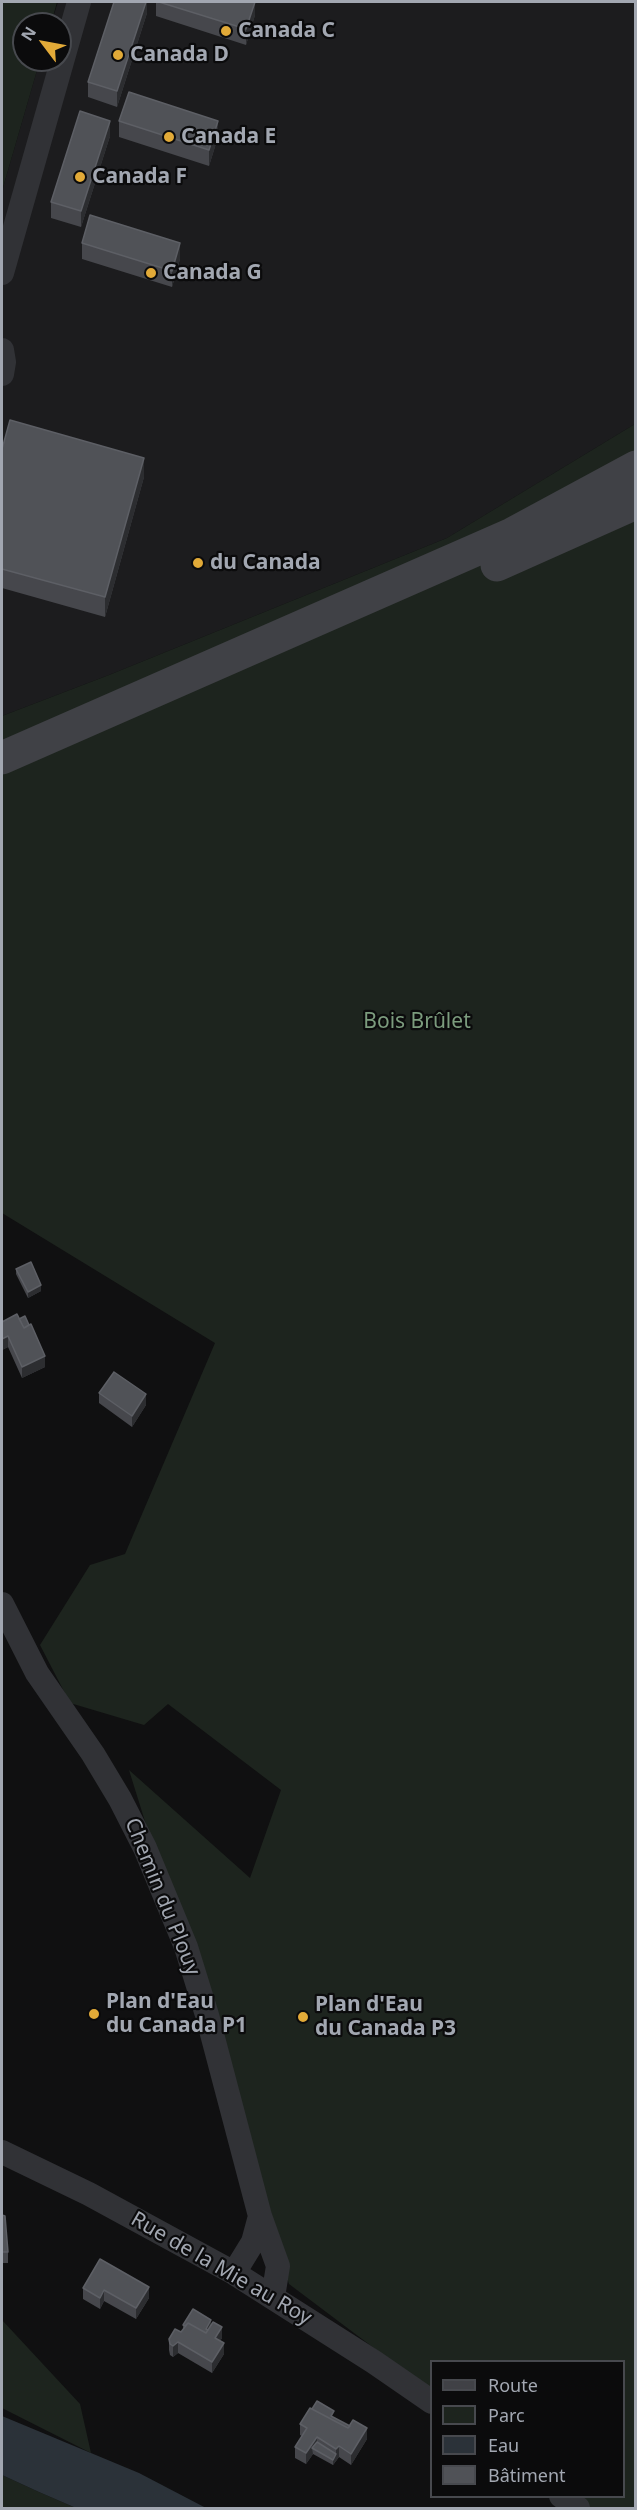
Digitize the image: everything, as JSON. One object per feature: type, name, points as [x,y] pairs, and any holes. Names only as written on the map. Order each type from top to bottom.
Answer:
[{"type":"main road","points":[[2,758],[512,534],[636,467]]},
{"type":"main road","points":[[534,548],[636,493]]},
{"type":"main road","points":[[2,780],[636,503]]},
{"type":"street","points":[[2,273],[79,2]]},
{"type":"street","points":[[2,350],[4,362],[2,374]]},
{"type":"street","name":"Chemin du Plouy","points":[[2,1604],[37,1673],[87,1745],[120,1798],[145,1848],[186,1947],[207,2015],[260,2216],[278,2266],[273,2297]]},
{"type":"street","name":"Rue de la Mie au Roy","points":[[2,2152],[89,2194],[234,2273],[430,2401]]},
{"type":"street","points":[[234,2273],[253,2242],[260,2216]]},
{"type":"street","points":[[564,2498],[578,2508]]},
{"type":"shaded area","points":[[58,2],[635,2],[635,424],[447,538],[2,716],[2,191],[37,72],[72,72],[72,12],[55,12]]},
{"type":"green space","points":[[2,2],[57,2],[54,12],[12,12],[12,72],[37,72],[2,191]]},
{"type":"green space","name":"Bois Brûlet","points":[[635,424],[635,2508],[587,2508],[572,2498],[625,2498],[625,2360],[430,2360],[430,2390],[289,2284],[129,1770],[250,1878],[281,1790],[168,1704],[144,1725],[70,1703],[40,1645],[90,1565],[125,1554],[215,1343],[2,1213],[2,716],[447,538]]},
{"type":"green space","points":[[2,2320],[80,2404],[91,2453],[2,2408]]},
{"type":"green space","points":[[2,2475],[39,2492],[76,2508],[2,2508]]},
{"type":"water","points":[[2,2416],[139,2473],[206,2508],[76,2508],[39,2492],[2,2475]]},
{"type":"building","name":"Canada D","points":[[114,2],[146,2],[117,91],[88,82]]},
{"type":"building","points":[[159,2],[255,2],[246,29]]},
{"type":"building","points":[[129,92],[218,121],[209,150],[119,121]]},
{"type":"building","name":"Canada F","points":[[80,111],[110,121],[81,211],[51,202]]},
{"type":"building","points":[[90,215],[180,243],[172,271],[82,243]]},
{"type":"building","points":[[10,420],[144,458],[105,597],[2,569],[2,449]]},
{"type":"building","points":[[31,1262],[41,1285],[28,1292],[16,1269]]},
{"type":"building","points":[[17,1314],[24,1328],[31,1324],[45,1356],[22,1367],[8,1336],[2,1339],[2,1322]]},
{"type":"building","points":[[25,1316],[29,1325],[24,1328],[19,1319]]},
{"type":"building","points":[[114,1372],[146,1394],[132,1416],[99,1393]]},
{"type":"building","points":[[2,2215],[5,2216],[8,2252],[2,2252]]},
{"type":"building","points":[[100,2259],[149,2287],[136,2308],[104,2290],[100,2298],[83,2288]]},
{"type":"building","points":[[193,2309],[211,2320],[206,2333],[188,2323],[183,2325]]},
{"type":"building","points":[[213,2322],[222,2327],[215,2338],[224,2343],[212,2362],[178,2342],[173,2346],[170,2344],[169,2339],[175,2329],[181,2332],[188,2323],[206,2333]]},
{"type":"building","points":[[317,2401],[334,2411],[331,2416],[350,2426],[348,2428],[312,2409]]},
{"type":"building","points":[[310,2408],[348,2428],[353,2420],[367,2428],[351,2454],[339,2446],[336,2449],[317,2437],[306,2453],[295,2447],[307,2428],[300,2424]]},
{"type":"building","points":[[317,2442],[336,2454],[333,2460],[312,2448]]},
{"type":"place","name":"Canada C","points":[[226,31]]},
{"type":"place","name":"Canada D","points":[[118,55]]},
{"type":"place","name":"Canada E","points":[[169,137]]},
{"type":"place","name":"Canada F","points":[[80,177]]},
{"type":"place","name":"Canada G","points":[[151,273]]},
{"type":"place","name":"du Canada","points":[[198,563]]},
{"type":"place","name":"Plan d'Eau du Canada P1","points":[[94,2014]]},
{"type":"place","name":"Plan d'Eau du Canada P3","points":[[303,2017]]}]
